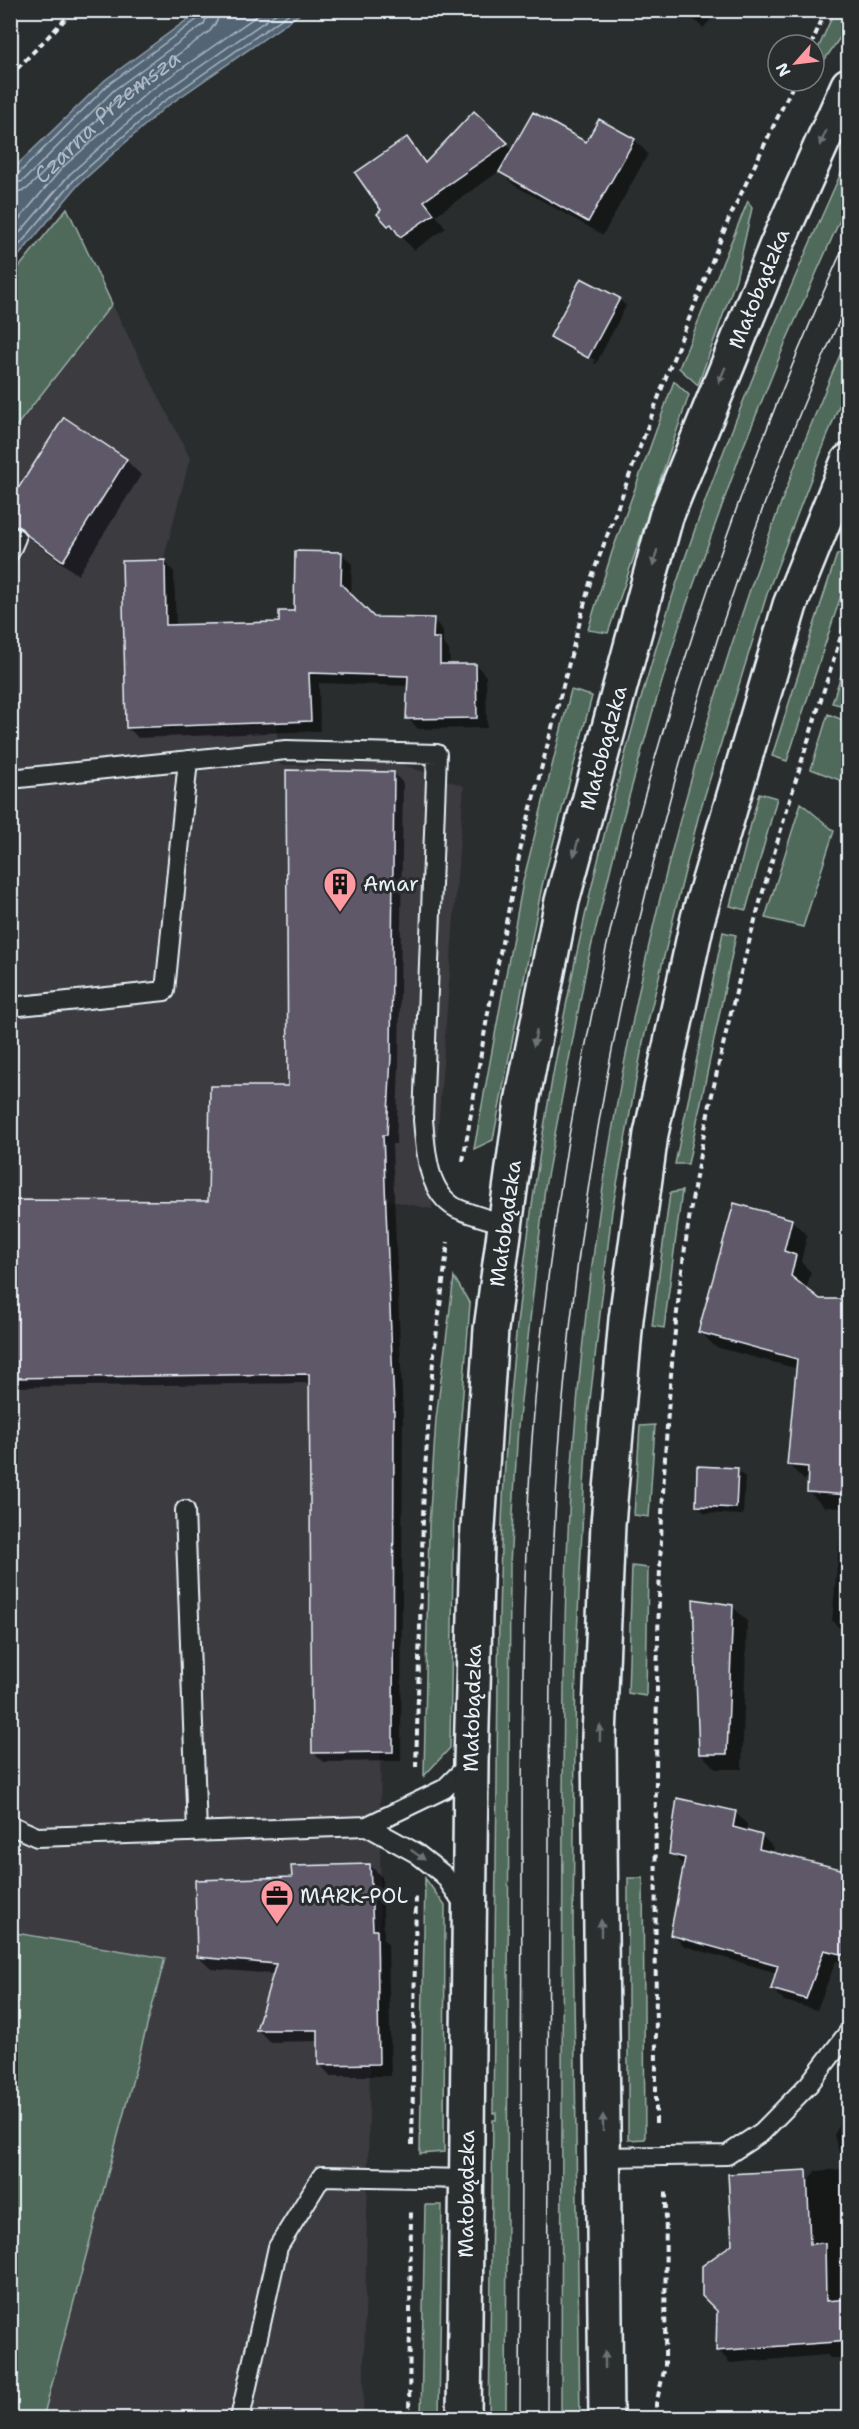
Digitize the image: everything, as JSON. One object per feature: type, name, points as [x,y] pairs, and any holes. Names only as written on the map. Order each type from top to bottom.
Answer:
[{"type":"street","name":"Małobądzka","points":[[464,2418],[471,1762],[477,1544],[491,1329],[522,1102],[562,901],[666,517],[773,255],[849,85]]},
{"type":"street","points":[[606,2418],[599,1737],[607,1530],[626,1319],[651,1134],[699,918],[787,617],[849,461]]},
{"type":"lane","points":[[10,779],[286,750],[437,754],[423,1120],[428,1167],[439,1190],[455,1207],[505,1224]]},
{"type":"lane","points":[[10,1007],[165,991],[188,760]]},
{"type":"lane","points":[[185,1510],[196,1832]]},
{"type":"lane","points":[[10,1825],[37,1838],[367,1826],[444,1789],[471,1762]]},
{"type":"lane","points":[[367,1826],[416,1853],[444,1875],[470,1913]]},
{"type":"lane","points":[[603,2157],[727,2155],[762,2132],[809,2084],[849,2033]]},
{"type":"lane","points":[[240,2418],[278,2247],[322,2176],[467,2179]]},
{"type":"path","points":[[10,76],[75,10]]},
{"type":"path","points":[[816,33],[826,10]]},
{"type":"path","points":[[656,2418],[656,2404],[665,2367],[666,2174],[656,2119],[658,1643],[664,1472],[671,1377],[697,1170],[736,986],[795,780],[849,614]]},
{"type":"path","points":[[416,1773],[424,1483],[442,1272]]},
{"type":"shaded area","points":[[112,304],[190,458],[164,558],[124,562],[128,731],[276,724],[280,765],[398,763],[464,786],[432,1209],[382,1199],[380,1964],[372,1964],[363,2418],[43,2418],[165,1958],[11,1932],[10,437]]},
{"type":"green space","points":[[835,10],[848,11],[848,26],[826,58],[825,33]]},
{"type":"green space","points":[[841,173],[848,177],[848,202],[786,341],[742,450],[682,617],[652,714],[623,818],[587,964],[545,1187],[518,1427],[510,1564],[506,2418],[489,2418],[493,2120],[496,2120],[496,2113],[493,2113],[500,1578],[512,1373],[536,1180],[570,987],[591,892],[614,797],[668,610],[727,444]]},
{"type":"green space","points":[[748,201],[752,208],[736,279],[698,385],[679,368]]},
{"type":"green space","points":[[67,208],[112,304],[11,433],[11,277]]},
{"type":"green space","points":[[848,336],[848,382],[768,591],[699,814],[643,1042],[612,1211],[587,1426],[576,1656],[573,1924],[580,2418],[561,2418],[565,1614],[571,1474],[589,1287],[609,1147],[635,1008],[667,870],[704,734],[747,599],[795,467]]},
{"type":"green space","points":[[674,381],[689,395],[608,633],[588,630],[612,552]]},
{"type":"green space","points":[[837,554],[848,554],[848,574],[787,761],[772,756]]},
{"type":"green space","points":[[848,654],[848,707],[832,703]]},
{"type":"green space","points":[[571,690],[592,696],[542,886],[493,1140],[474,1149],[523,882]]},
{"type":"green space","points":[[828,714],[848,722],[847,783],[811,769]]},
{"type":"green space","points":[[759,793],[777,798],[746,910],[730,906]]},
{"type":"green space","points":[[801,803],[834,831],[803,927],[765,918]]},
{"type":"green space","points":[[723,932],[736,935],[688,1164],[675,1164]]},
{"type":"green space","points":[[682,1191],[664,1328],[652,1326],[670,1193]]},
{"type":"green space","points":[[454,1277],[470,1304],[454,1507],[450,1748],[424,1776],[429,1526],[436,1419]]},
{"type":"green space","points":[[655,1425],[649,1517],[634,1515],[640,1426]]},
{"type":"green space","points":[[632,1566],[648,1568],[646,1696],[628,1693]]},
{"type":"green space","points":[[425,1878],[445,1906],[444,2152],[420,2154]]},
{"type":"green space","points":[[628,1878],[643,1878],[645,2139],[628,2140]]},
{"type":"green space","points":[[10,1932],[165,1958],[43,2418],[11,2418]]},
{"type":"green space","points":[[425,2205],[442,2205],[439,2418],[421,2418]]},
{"type":"water","name":"Czarna Przemsza","points":[[199,11],[304,11],[163,109],[79,184],[11,265],[11,175],[20,162],[105,80]]},
{"type":"building","points":[[474,111],[508,143],[424,201],[434,214],[400,237],[391,224],[388,226],[377,214],[381,210],[355,173],[407,137],[425,163]]},
{"type":"building","points":[[533,112],[586,142],[599,119],[635,139],[588,222],[499,172]]},
{"type":"building","points":[[581,278],[620,298],[588,358],[550,337]]},
{"type":"building","points":[[64,417],[127,459],[63,561],[21,528],[10,524],[10,501]]},
{"type":"building","points":[[295,551],[342,552],[341,584],[374,617],[434,618],[433,638],[440,638],[440,664],[476,664],[477,718],[406,719],[408,676],[309,673],[311,721],[126,728],[122,561],[165,560],[166,625],[279,622],[279,611],[294,611]]},
{"type":"building","points":[[286,770],[394,772],[391,1055],[387,1135],[383,1135],[394,1407],[393,1752],[312,1753],[309,1374],[10,1378],[10,1200],[208,1201],[210,1086],[288,1086]]},
{"type":"building","points":[[734,1203],[792,1219],[784,1251],[796,1255],[791,1276],[820,1299],[849,1299],[849,1495],[807,1492],[808,1467],[787,1465],[797,1359],[698,1332]]},
{"type":"building","points":[[697,1466],[738,1468],[736,1508],[696,1506]]},
{"type":"building","points":[[693,1599],[733,1605],[727,1754],[699,1754]]},
{"type":"building","points":[[677,1798],[736,1811],[733,1827],[762,1835],[759,1849],[849,1871],[849,1956],[824,1950],[806,1999],[771,1989],[778,1965],[670,1935],[685,1858],[669,1854]]},
{"type":"building","points":[[370,1864],[373,1930],[377,1930],[379,2064],[318,2065],[318,2030],[256,2030],[276,1964],[197,1957],[195,1880],[292,1877],[291,1866]]},
{"type":"building","points":[[807,2170],[810,2244],[825,2243],[826,2301],[849,2299],[849,2341],[716,2351],[717,2311],[702,2296],[702,2266],[732,2244],[728,2174]]},
{"type":"tram line","points":[[520,2418],[524,1617],[529,1491],[538,1366],[556,1220],[580,1075],[610,931],[647,789],[689,648],[736,509],[789,372],[848,237]]},
{"type":"tram line","points":[[547,2418],[551,1626],[560,1439],[581,1239],[602,1101],[630,964],[662,828],[700,693],[744,560],[793,429],[848,301]]},
{"type":"place","name":"Amar","points":[[340,913]]},
{"type":"place","name":"MARK-POL","points":[[277,1925]]}]
